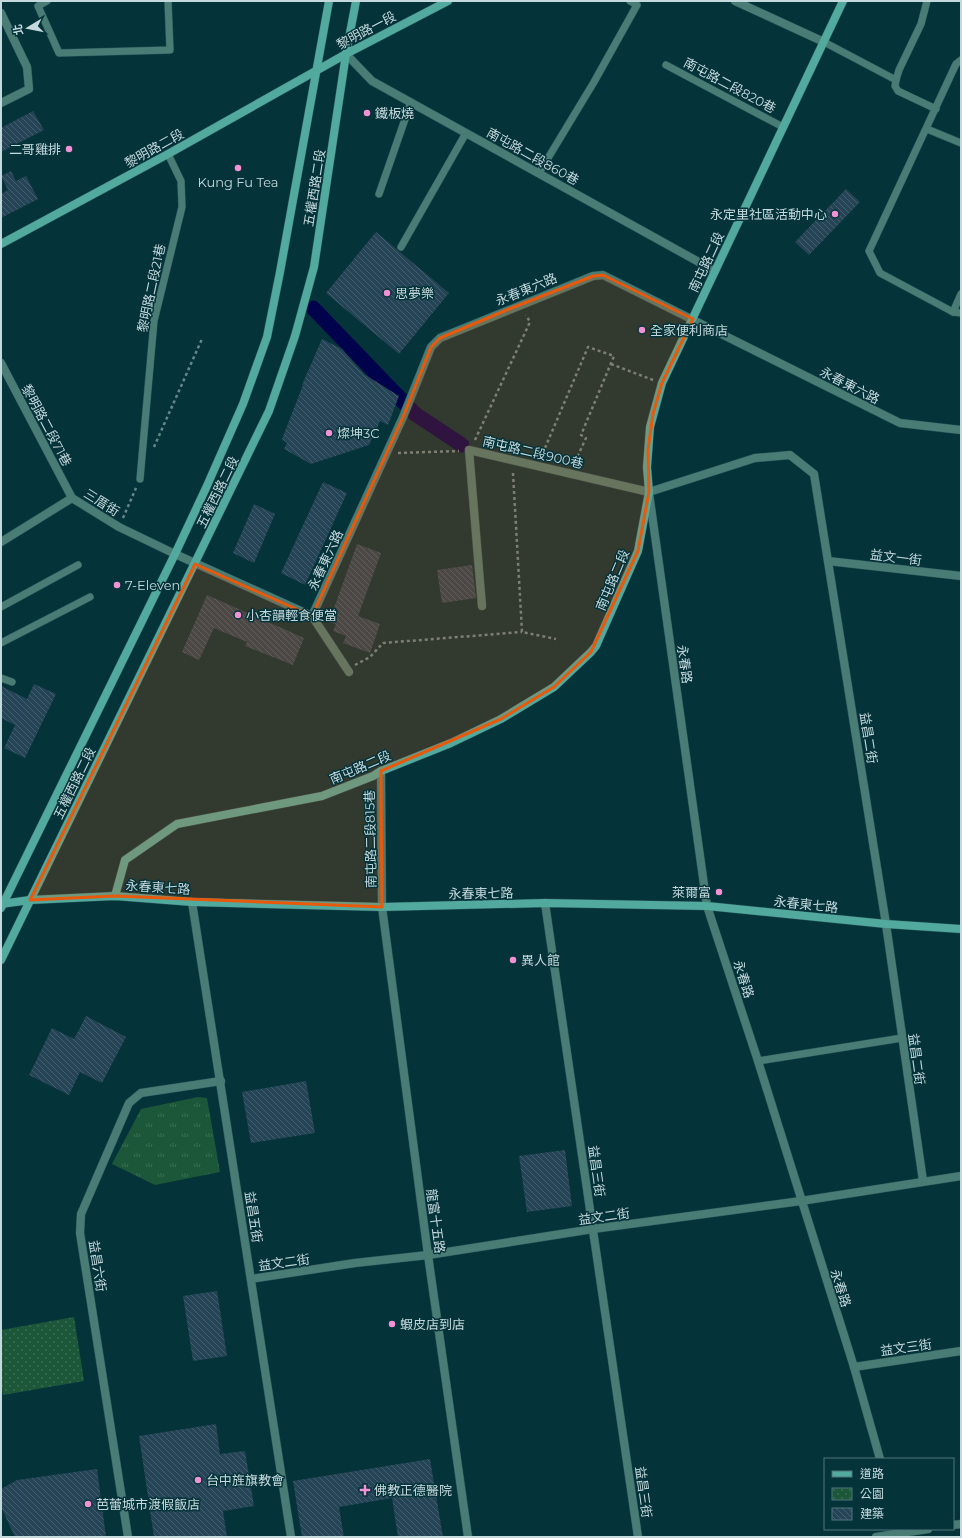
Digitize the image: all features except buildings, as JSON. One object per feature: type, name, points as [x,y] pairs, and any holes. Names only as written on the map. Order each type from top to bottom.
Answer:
[{"type":"main road","name":"五權西路二段","points":[[2,905],[206,488],[243,404],[267,338],[329,1]]},
{"type":"main road","name":"五權西路二段","points":[[1,960],[269,411],[295,336],[314,267],[346,54],[356,1]]},
{"type":"main road","name":"黎明路一段","points":[[316,71],[448,1]]},
{"type":"main road","name":"南屯路二段","points":[[115,896],[125,860],[177,824],[322,796],[451,743],[501,719],[554,687],[596,646],[638,551],[649,492],[648,455],[650,427],[662,383],[843,1]]},
{"type":"main road","name":"黎明路二段","points":[[1,244],[168,154],[316,71]]},
{"type":"main road","name":"永春東七路","points":[[2,905],[30,900],[115,896],[192,902],[382,907],[546,903],[707,906],[886,924],[961,929]]},
{"type":"street","points":[[735,1],[824,42]]},
{"type":"street","points":[[1,13],[27,67],[29,89],[1,103]]},
{"type":"street","name":"南屯路二段860巷","points":[[346,54],[372,81],[715,271]]},
{"type":"street","name":"永春東六路","points":[[312,616],[404,417],[431,347],[440,338],[593,276],[603,275],[900,423],[961,430]]},
{"type":"street","name":"黎明路二段71巷","points":[[1,362],[72,498]]},
{"type":"street","name":"南屯路二段900巷","points":[[482,606],[469,450],[649,492]]},
{"type":"street","name":"益昌二街","points":[[649,492],[755,458],[790,455],[814,474],[886,924],[923,1181]]},
{"type":"street","name":"永春路","points":[[649,492],[707,906],[758,1061],[854,1367],[880,1458]]},
{"type":"street","name":"三厝街","points":[[1,542],[72,498],[119,527],[195,564],[312,616]]},
{"type":"street","name":"益文一街","points":[[828,561],[961,576]]},
{"type":"street","points":[[312,616],[348,670]]},
{"type":"street","name":"南屯路二段815巷","points":[[381,771],[382,907]]},
{"type":"street","name":"益昌五街","points":[[192,902],[291,1537]]},
{"type":"street","name":"益昌三街","points":[[546,903],[638,1537]]},
{"type":"street","name":"龍富十五路","points":[[382,907],[428,1255],[468,1537]]},
{"type":"street","name":"益昌六街","points":[[128,1537],[80,1233],[80,1214],[129,1103],[141,1093],[221,1081]]},
{"type":"street","name":"益文二街","points":[[251,1279],[355,1263],[428,1255],[593,1229],[801,1201],[961,1176]]},
{"type":"street","name":"益文三街","points":[[854,1367],[961,1351]]},
{"type":"street","points":[[876,1537],[922,1530]]},
{"type":"lane","points":[[46,1],[38,6],[59,53],[170,50],[168,1]]},
{"type":"lane","points":[[539,173],[594,82],[637,5],[630,1]]},
{"type":"lane","points":[[927,1],[921,24],[896,80],[895,86],[898,91],[936,110]]},
{"type":"lane","points":[[824,42],[896,80]]},
{"type":"lane","points":[[961,60],[956,64],[936,110],[869,251],[880,273],[953,312],[961,313]]},
{"type":"lane","name":"南屯路二段820巷","points":[[666,65],[783,127]]},
{"type":"lane","points":[[379,194],[411,102]]},
{"type":"lane","points":[[927,129],[961,143]]},
{"type":"lane","points":[[401,247],[466,132]]},
{"type":"lane","name":"黎明路二段21巷","points":[[140,479],[154,321],[182,207],[181,181],[168,154]]},
{"type":"lane","points":[[953,312],[961,294]]},
{"type":"lane","points":[[1,607],[78,565]]},
{"type":"lane","points":[[1,643],[90,597]]},
{"type":"lane","points":[[1,678],[12,682]]},
{"type":"lane","points":[[758,1061],[902,1038]]},
{"type":"path","points":[[474,441],[530,322],[519,305]]},
{"type":"path","points":[[152,451],[202,339]]},
{"type":"path","points":[[545,448],[588,347],[614,356],[581,435],[586,438],[575,462]]},
{"type":"path","points":[[611,364],[662,383]]},
{"type":"path","points":[[387,453],[469,450]]},
{"type":"path","points":[[513,474],[522,632]]},
{"type":"path","points":[[119,527],[140,479]]},
{"type":"path","points":[[348,670],[370,657],[383,644],[522,632],[556,639]]},
{"type":"highlighted area","points":[[603,275],[693,319],[662,383],[653,414],[648,450],[649,492],[638,551],[591,652],[554,687],[501,719],[381,771],[382,907],[115,896],[30,900],[195,564],[312,616],[403,417],[431,347],[440,338],[593,276]]},
{"type":"green space","points":[[198,1097],[207,1098],[220,1172],[155,1185],[112,1164],[141,1109]]},
{"type":"green space","points":[[74,1317],[84,1381],[3,1395],[1,1384],[1,1330]]},
{"type":"waterway","points":[[313,308],[415,414],[462,445]]},
{"type":"place","name":"鐵板燒","points":[[367,113]]},
{"type":"place","name":"二哥雞排","points":[[69,149]]},
{"type":"place","name":"Kung Fu Tea","points":[[238,168]]},
{"type":"place","name":"永定里社區活動中心","points":[[835,214]]},
{"type":"place","name":"思夢樂","points":[[387,293]]},
{"type":"place","name":"全家便利商店","points":[[642,330]]},
{"type":"place","name":"燦坤3C","points":[[329,433]]},
{"type":"place","name":"7-Eleven","points":[[117,585]]},
{"type":"place","name":"小杏韻輕食便當","points":[[238,615]]},
{"type":"place","name":"萊爾富","points":[[719,892]]},
{"type":"place","name":"異人館","points":[[513,960]]},
{"type":"place","name":"蝦皮店到店","points":[[392,1324]]},
{"type":"place","name":"台中旌旗教會","points":[[198,1480]]},
{"type":"place","name":"佛教正德醫院","points":[[365,1490]]},
{"type":"place","name":"芭蕾城市渡假飯店","points":[[88,1504]]}]
